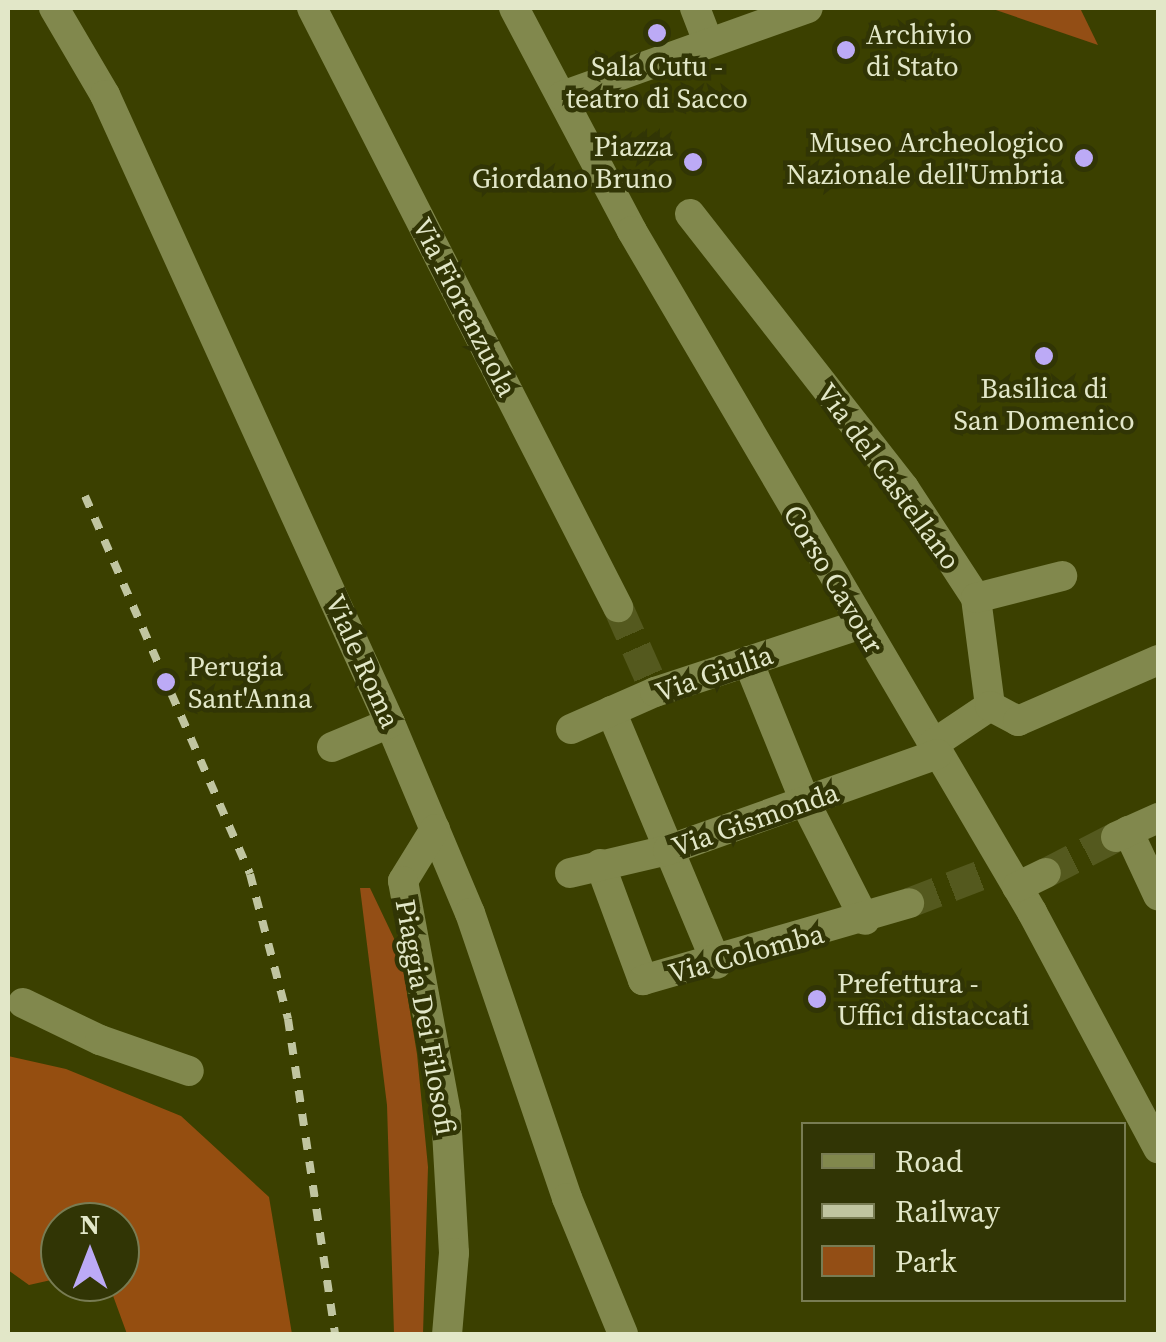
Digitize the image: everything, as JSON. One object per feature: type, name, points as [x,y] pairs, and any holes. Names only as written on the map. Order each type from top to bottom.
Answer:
[{"type":"street","name":"Viale Roma","points":[[54,8],[105,95],[390,723],[470,912],[567,1198],[623,1334]]},
{"type":"street","name":"Via Fiorenzuola","points":[[312,8],[618,607]]},
{"type":"street","name":"Corso Cavour","points":[[514,8],[859,625],[934,750],[1158,1148]]},
{"type":"street","points":[[695,8],[707,40]]},
{"type":"street","points":[[562,96],[707,40],[808,8]]},
{"type":"street","name":"Via del Castellano","points":[[690,214],[904,488],[976,598],[990,706]]},
{"type":"street","points":[[976,598],[1062,576]]},
{"type":"street","name":"Via Giulia","points":[[572,728],[611,711],[652,684],[748,661],[859,625]]},
{"type":"street","points":[[934,750],[990,706],[1018,722],[1158,660]]},
{"type":"street","points":[[748,661],[806,804],[866,920]]},
{"type":"street","points":[[611,711],[716,964]]},
{"type":"street","points":[[332,747],[390,723]]},
{"type":"street","name":"Via Gismonda","points":[[585,869],[668,850],[806,804],[934,750]]},
{"type":"street","points":[[1158,818],[1122,834],[1158,895]]},
{"type":"street","name":"Piaggia Dei Filosofi","points":[[435,829],[403,881],[446,1114],[454,1253],[446,1334]]},
{"type":"street","name":"Via Colomba","points":[[585,869],[644,980],[716,964],[866,920],[909,902]]},
{"type":"street","points":[[1001,875],[1046,873]]},
{"type":"street","points":[[23,1003],[100,1040],[189,1071]]},
{"type":"green space","points":[[990,8],[1080,8],[1098,45]]},
{"type":"green space","points":[[360,888],[370,888],[400,951],[417,1054],[428,1167],[423,1334],[394,1334],[387,1105]]},
{"type":"shaded area","points":[[8,1056],[66,1069],[181,1116],[269,1197],[292,1334],[127,1334],[115,1302],[140,1302],[140,1202],[40,1202],[40,1283],[29,1285],[8,1270]]},
{"type":"tunnel","points":[[618,607],[649,677]]},
{"type":"tunnel","points":[[1046,873],[1116,837]]},
{"type":"tunnel","points":[[909,903],[984,874]]},
{"type":"railway","points":[[85,496],[250,874],[288,1019],[335,1334]]},
{"type":"place","name":"Sala Cutu - teatro di Sacco","points":[[657,33]]},
{"type":"place","name":"Archivio di Stato","points":[[846,50]]},
{"type":"place","name":"Museo Archeologico Nazionale dell'Umbria","points":[[1084,158]]},
{"type":"place","name":"Piazza Giordano Bruno","points":[[693,162]]},
{"type":"place","name":"Basilica di San Domenico","points":[[1044,356]]},
{"type":"place","name":"Perugia Sant'Anna","points":[[166,682]]},
{"type":"place","name":"Prefettura - Uffici distaccati","points":[[817,999]]}]
